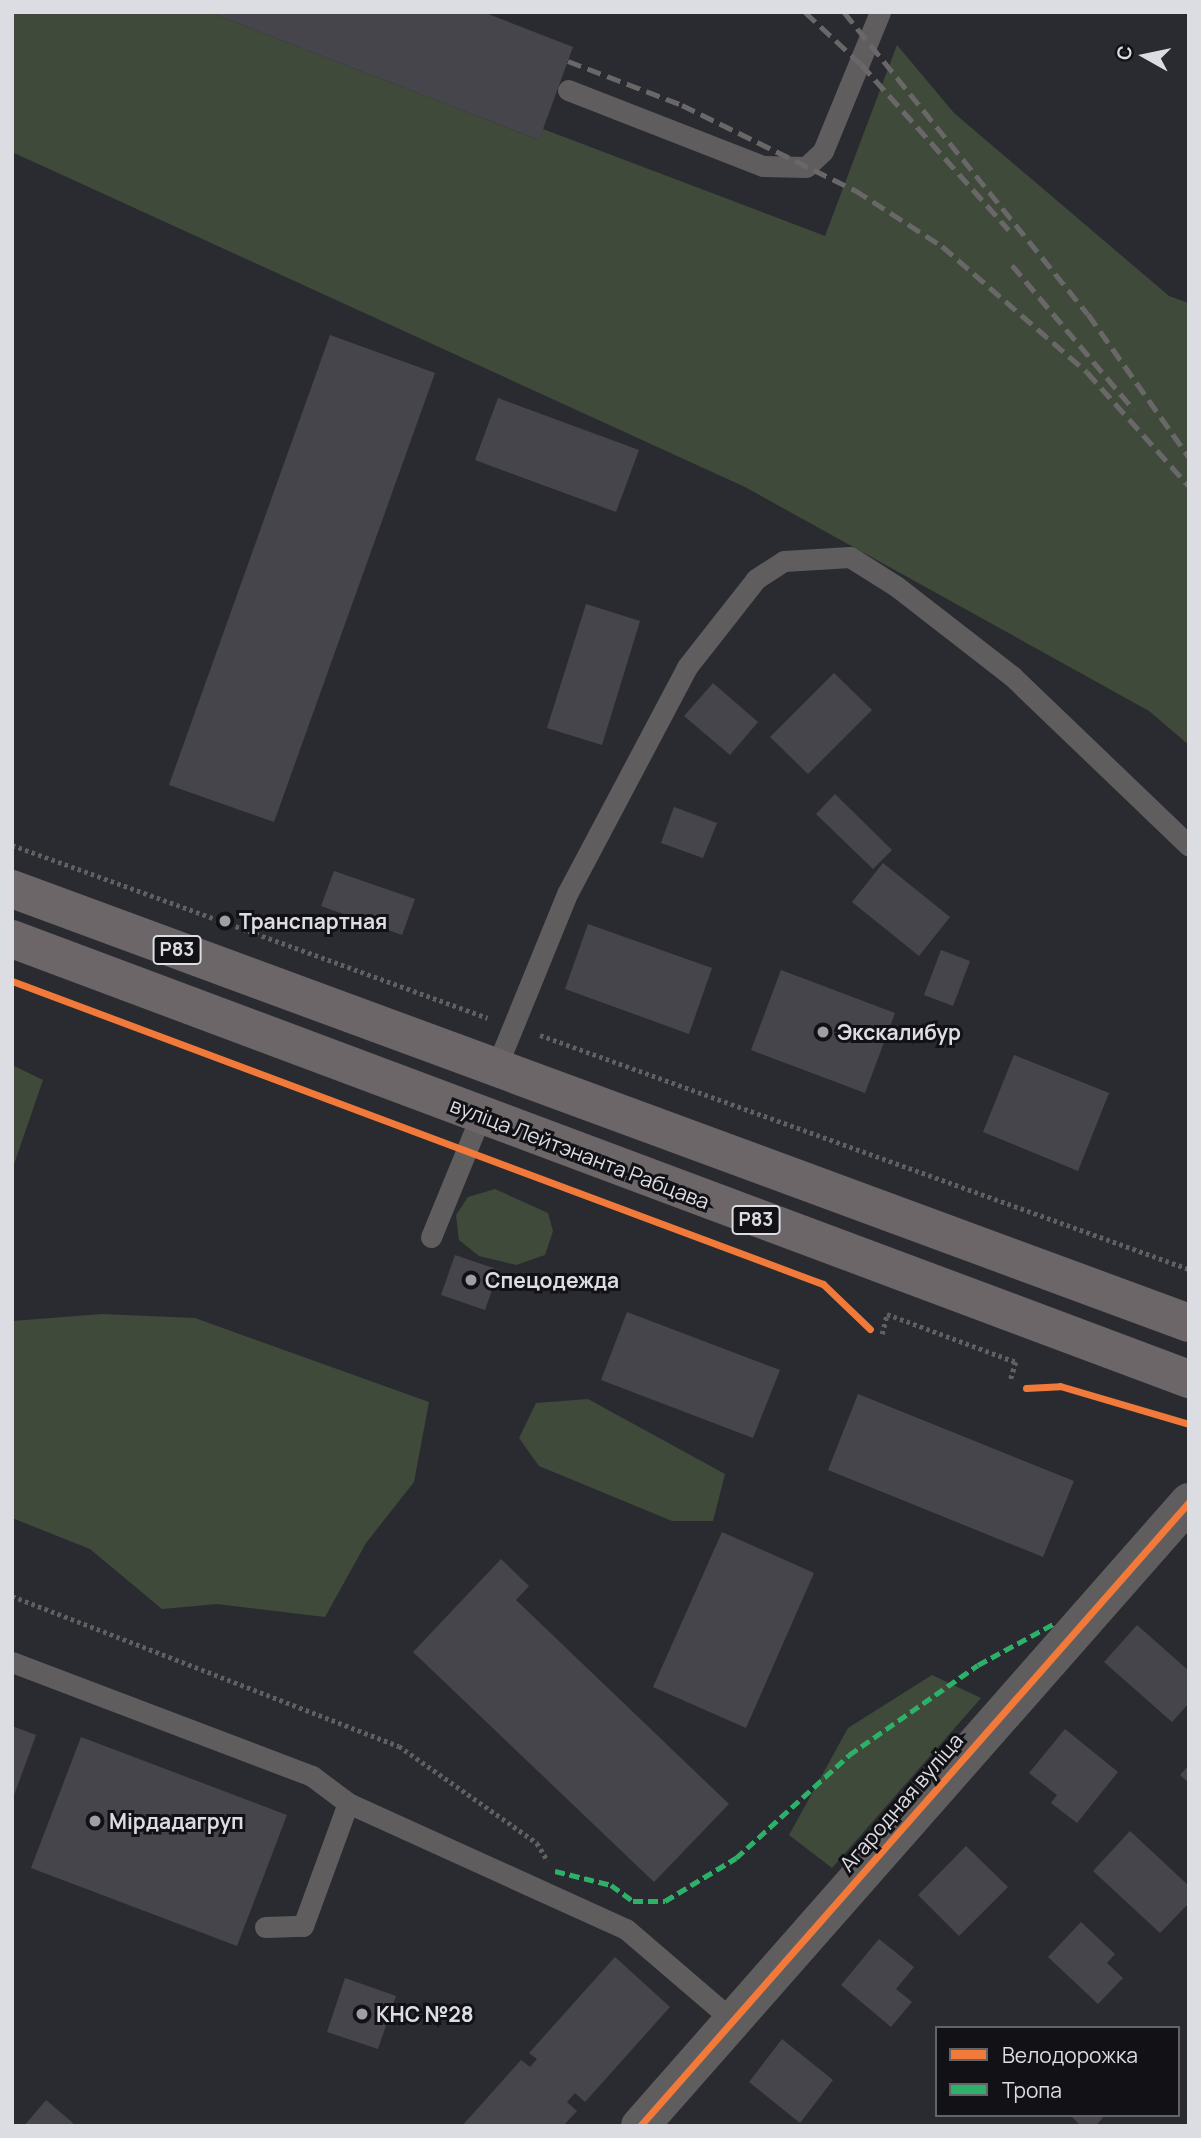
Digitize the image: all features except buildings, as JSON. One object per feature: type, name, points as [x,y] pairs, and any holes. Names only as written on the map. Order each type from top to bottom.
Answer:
[{"type":"highway","name":"Р83","points":[[12,889],[1189,1323]]},
{"type":"highway","name":"вуліца Лейтэнанта Рабцава","points":[[12,939],[1189,1379]]},
{"type":"street","name":"Агародная вуліца","points":[[640,2126],[1189,1502]]},
{"type":"lane","points":[[568,90],[763,166],[806,167],[829,138],[880,12]]},
{"type":"lane","points":[[496,1068],[568,892],[687,667],[756,579],[784,561],[850,556],[896,586],[1012,676],[1189,846]]},
{"type":"lane","points":[[430,1237],[481,1115]]},
{"type":"lane","points":[[12,1662],[312,1776],[348,1803],[626,1929],[732,2020]]},
{"type":"lane","points":[[265,1927],[303,1926],[348,1803]]},
{"type":"path","points":[[12,845],[1189,1269]]},
{"type":"path","points":[[882,1334],[887,1314],[1016,1362],[1010,1382]]},
{"type":"path","points":[[12,1596],[400,1746],[537,1843],[579,1909]]},
{"type":"green space","points":[[12,12],[209,12],[539,140],[543,129],[825,236],[897,45],[954,113],[1169,296],[1189,303],[1189,745],[1149,711],[745,487],[12,152]]},
{"type":"green space","points":[[12,1065],[43,1080],[12,1170]]},
{"type":"green space","points":[[495,1189],[548,1213],[553,1231],[545,1255],[516,1265],[479,1256],[459,1240],[456,1215],[468,1197]]},
{"type":"green space","points":[[102,1314],[195,1318],[429,1402],[414,1482],[366,1543],[325,1617],[217,1604],[162,1609],[90,1549],[12,1518],[12,1321]]},
{"type":"green space","points":[[588,1399],[725,1474],[713,1521],[672,1521],[539,1466],[519,1438],[536,1403]]},
{"type":"green space","points":[[932,1675],[981,1698],[832,1868],[789,1835],[848,1728]]},
{"type":"railway","points":[[805,12],[861,64],[1009,230]]},
{"type":"railway","points":[[844,12],[1088,314],[1189,457]]},
{"type":"railway","points":[[568,61],[682,105],[855,190],[942,246],[1087,372],[1189,486]]},
{"type":"railway","points":[[1012,265],[1134,410]]},
{"type":"marked path","points":[[555,1871],[611,1885],[633,1901],[665,1901],[736,1858],[849,1755],[978,1665],[1055,1623]]},
{"type":"cycle path","points":[[12,981],[823,1284],[870,1329]]},
{"type":"cycle path","points":[[1026,1388],[1060,1386],[1189,1424]]},
{"type":"cycle path","points":[[640,2126],[1189,1502]]},
{"type":"place","name":"Транспартная","points":[[225,921]]},
{"type":"place","name":"Экскалибур","points":[[823,1032]]},
{"type":"place","name":"Спецодежда","points":[[471,1280]]},
{"type":"place","name":"Мірдадагруп","points":[[95,1821]]},
{"type":"place","name":"КНС №28","points":[[362,2014]]}]
